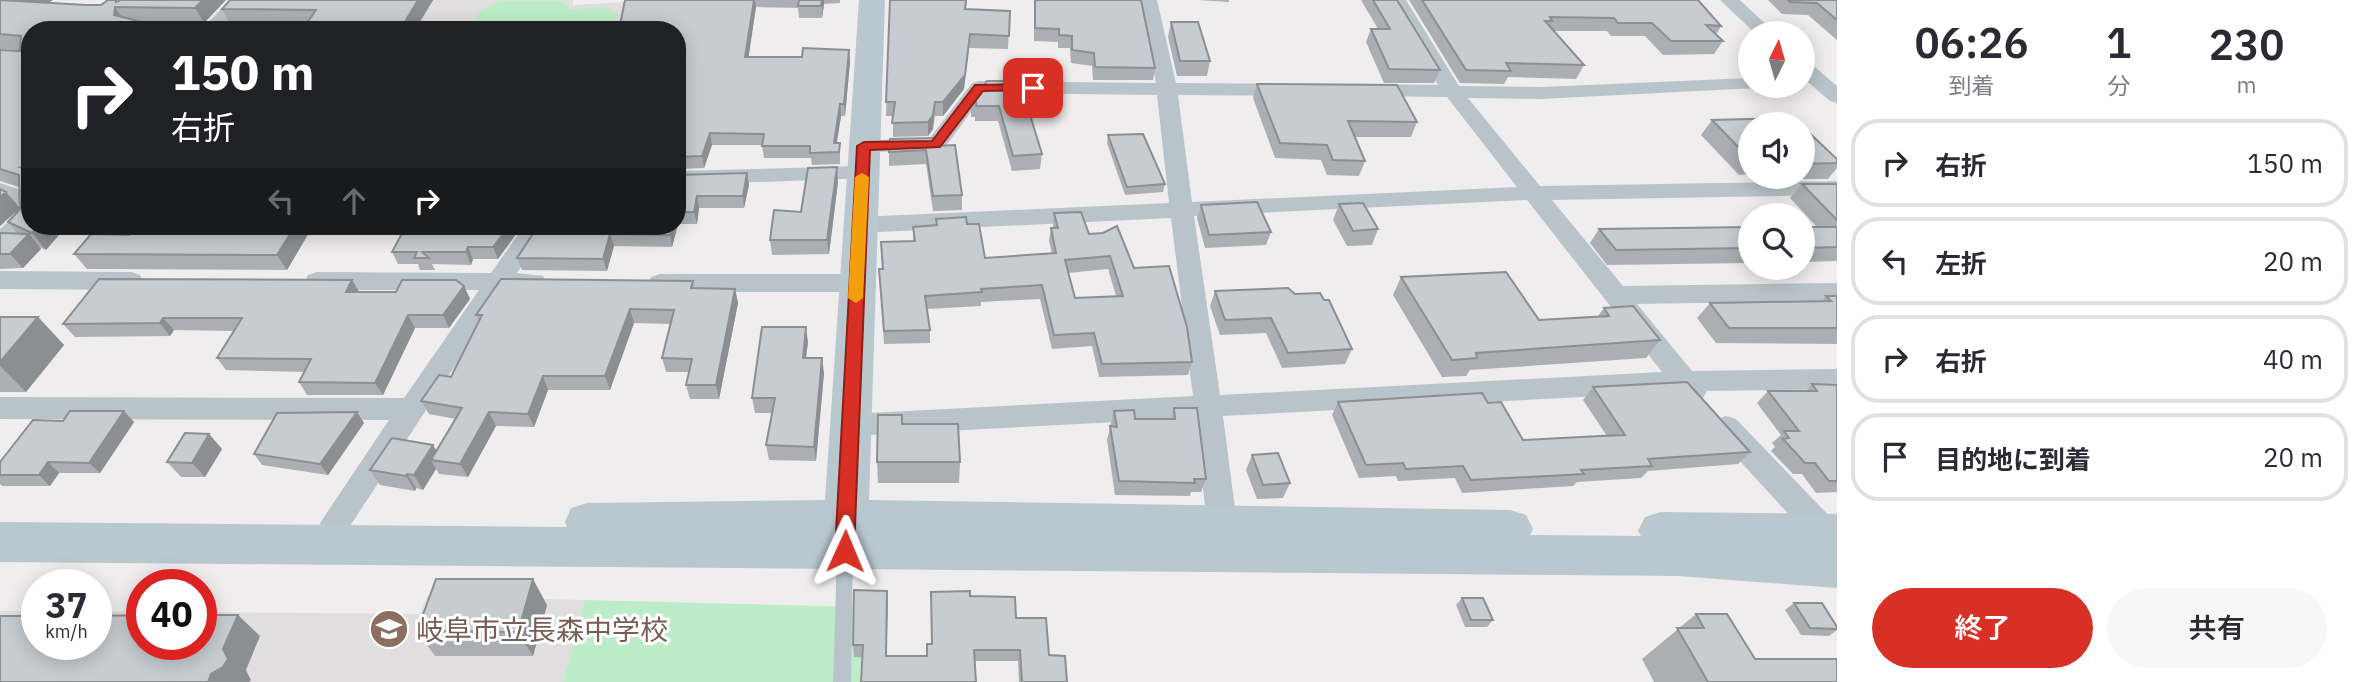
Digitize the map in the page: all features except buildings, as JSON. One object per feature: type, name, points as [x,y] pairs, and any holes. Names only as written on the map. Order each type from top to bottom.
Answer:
[{"type":"street","points":[[219,21],[240,0]]},
{"type":"street","points":[[845,535],[872,0]]},
{"type":"street","points":[[1148,0],[1156,27],[1166,89],[1222,524]]},
{"type":"street","points":[[1397,0],[1452,91],[1531,193],[1684,381],[1834,545]]},
{"type":"street","points":[[1730,0],[1753,21]]},
{"type":"street","points":[[1819,81],[1837,97]]},
{"type":"street","points":[[1343,90],[1541,93],[1738,84]]},
{"type":"street","points":[[686,177],[863,160],[935,145],[979,87],[1316,90]]},
{"type":"street","points":[[859,225],[1531,193],[1837,188]]},
{"type":"street","points":[[0,190],[21,198]]},
{"type":"street","points":[[0,243],[21,222]]},
{"type":"street","points":[[335,523],[530,235]]},
{"type":"street","points":[[0,280],[152,281]]},
{"type":"street","points":[[291,281],[553,282]]},
{"type":"street","points":[[636,283],[856,284]]},
{"type":"street","points":[[1615,295],[1837,292]]},
{"type":"street","points":[[850,425],[1684,381],[1837,379]]},
{"type":"street","points":[[0,408],[414,409]]},
{"type":"street","points":[[0,519],[335,523],[1678,556],[1834,545]]},
{"type":"street","points":[[0,542],[845,535],[1222,524],[1834,545]]},
{"type":"lane","points":[[842,682],[845,535]]},
{"type":"shaded area","points":[[250,0],[573,0],[573,5],[627,2],[622,21],[230,21]]},
{"type":"shaded area","name":"岐阜市立長森中学校","points":[[427,596],[585,600],[563,682],[0,682],[0,611],[21,611],[21,660],[112,660],[112,611],[126,612],[126,660],[217,660],[217,612],[420,614]]},
{"type":"green space","points":[[500,1],[561,1],[571,9],[607,7],[617,13],[615,21],[475,21],[480,11]]},
{"type":"green space","points":[[585,600],[863,607],[860,682],[563,682]]},
{"type":"slow traffic","points":[[856,298],[862,177]]},
{"type":"place","name":"岐阜市立長森中学校","points":[[389,629]]},
{"type":"route","points":[[845,551],[864,146],[935,145],[979,87],[1033,88]]}]
